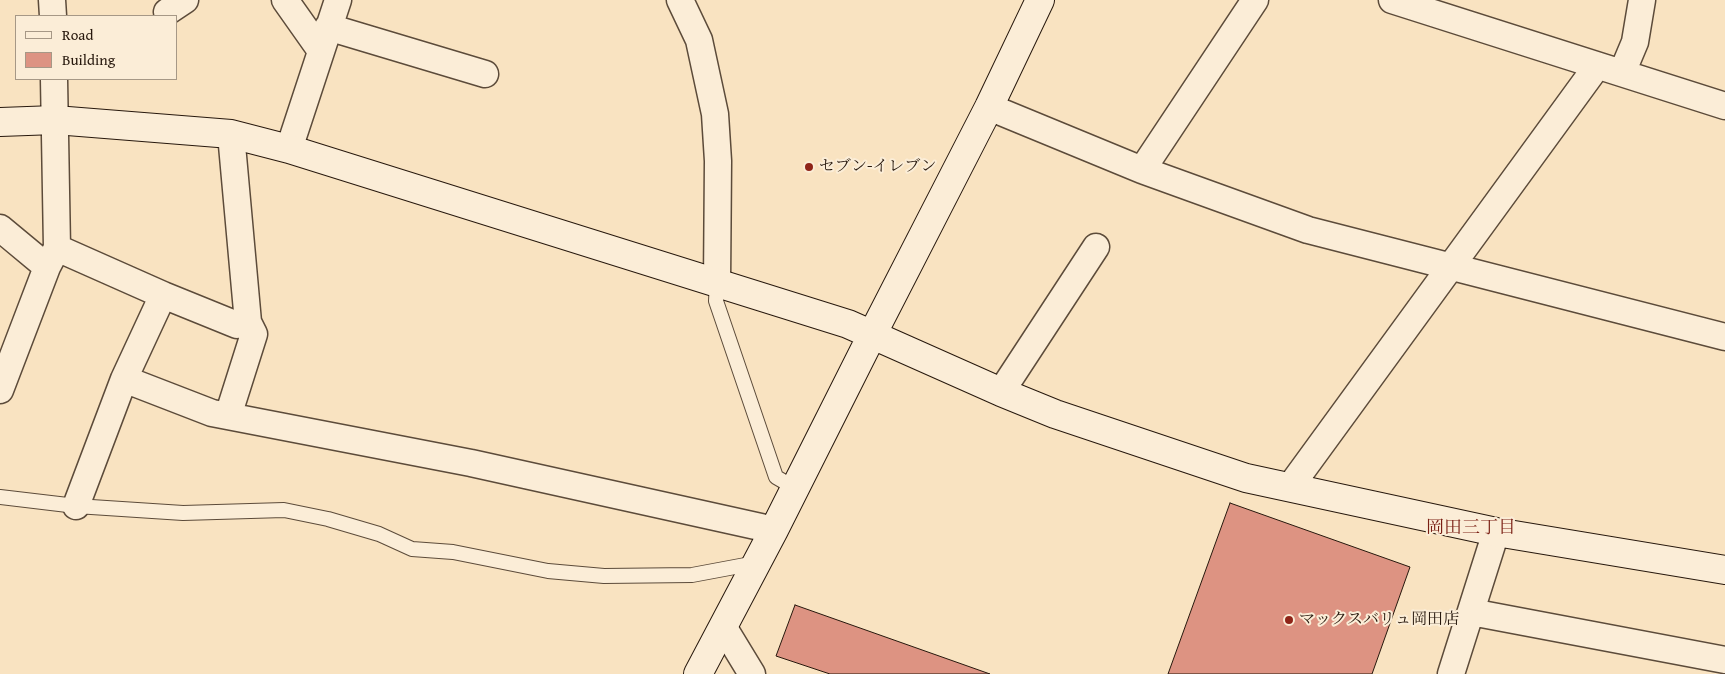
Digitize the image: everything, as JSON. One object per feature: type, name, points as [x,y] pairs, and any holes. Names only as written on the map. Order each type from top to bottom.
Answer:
[{"type":"street","points":[[52,0],[53,15]]},
{"type":"street","points":[[285,0],[325,39],[484,74]]},
{"type":"street","points":[[289,148],[338,0]]},
{"type":"street","points":[[680,0],[699,40],[715,114],[718,161],[718,283]]},
{"type":"street","points":[[698,674],[724,628],[774,530],[988,107],[1040,0]]},
{"type":"street","points":[[1142,170],[1255,0]]},
{"type":"street","points":[[1392,0],[1725,106]]},
{"type":"street","points":[[1622,73],[1635,42],[1642,0]]},
{"type":"street","points":[[1290,487],[1597,66]]},
{"type":"street","points":[[0,390],[52,257],[54,80]]},
{"type":"street","points":[[988,107],[1142,170],[1308,230],[1725,337]]},
{"type":"street","points":[[0,122],[55,120],[231,134],[289,148],[848,324],[1055,414],[1246,478],[1496,532],[1725,570]]},
{"type":"street","points":[[228,416],[254,334],[248,322],[231,134]]},
{"type":"street","points":[[0,228],[52,257],[163,295],[237,325],[248,322]]},
{"type":"street","points":[[1001,392],[1096,247]]},
{"type":"street","points":[[76,506],[124,379],[163,295]]},
{"type":"street","points":[[124,379],[212,413],[471,463],[774,530]]},
{"type":"street","points":[[1451,674],[1496,532]]},
{"type":"street","points":[[1471,612],[1725,660]]},
{"type":"street","points":[[724,628],[752,674]]},
{"type":"lane","points":[[718,283],[716,301],[776,477],[795,488]]},
{"type":"lane","points":[[0,497],[76,506],[183,513],[284,510],[328,519],[379,534],[412,549],[453,552],[548,571],[604,576],[692,575],[756,562]]},
{"type":"building","name":"マックスバリュ岡田店","points":[[1230,503],[1410,567],[1372,674],[1168,674]]},
{"type":"building","points":[[795,605],[990,674],[830,674],[776,656]]},
{"type":"place","name":"セブン-イレブン","points":[[809,167]]},
{"type":"place","name":"マックスバリュ岡田店","points":[[1289,620]]},
{"type":"district","name":"岡田三丁目","points":[[1471,528]]}]
